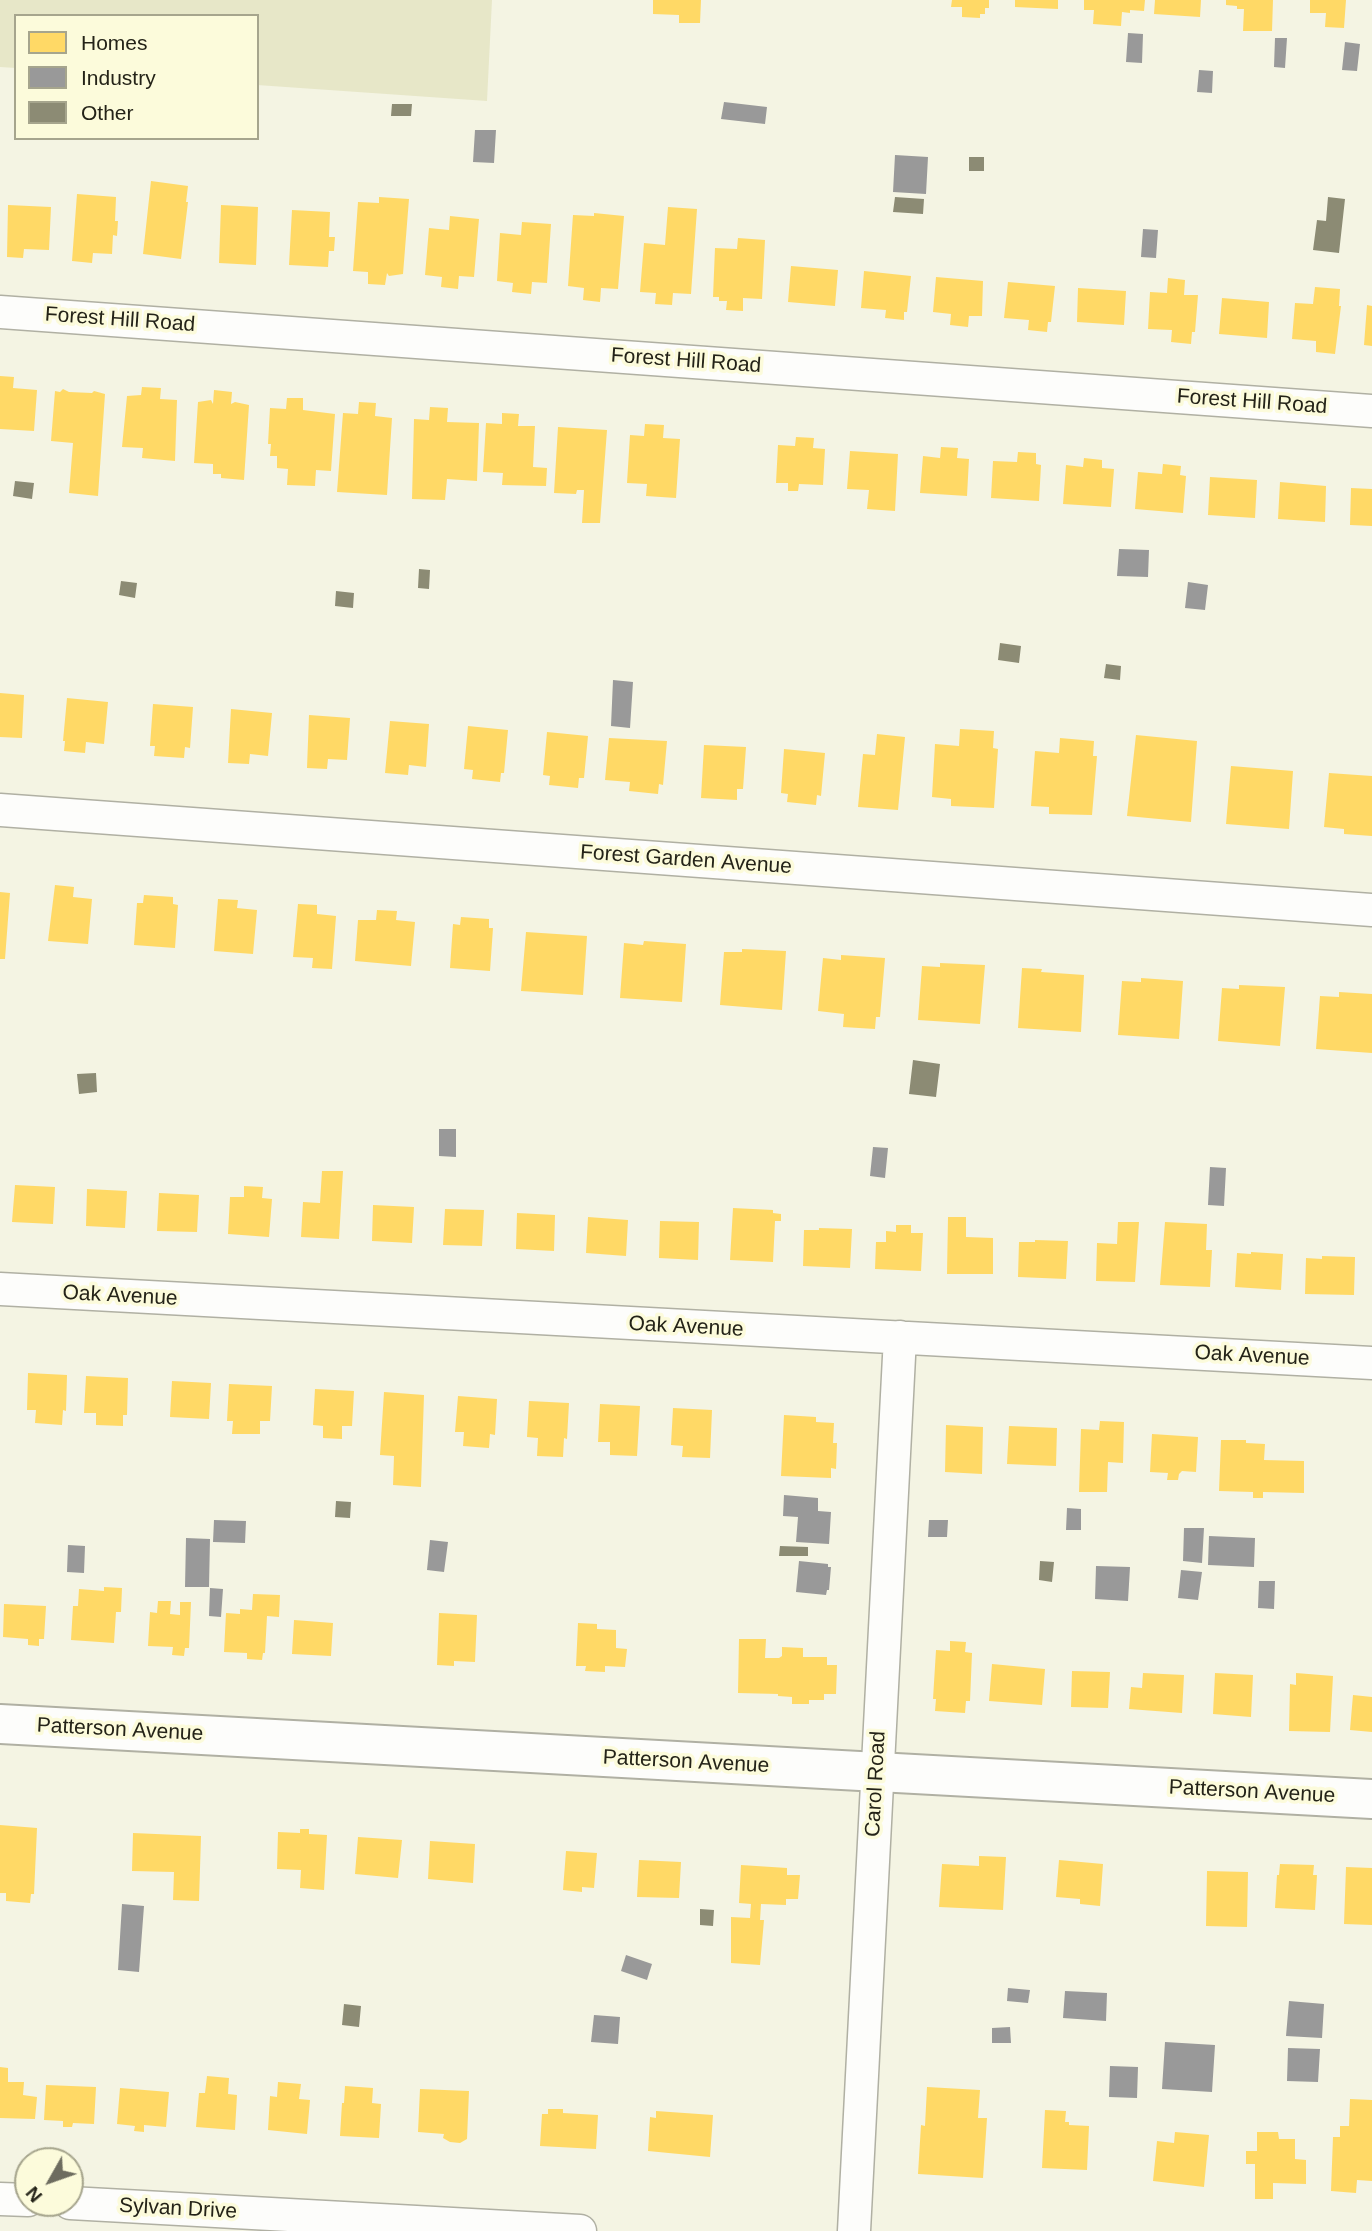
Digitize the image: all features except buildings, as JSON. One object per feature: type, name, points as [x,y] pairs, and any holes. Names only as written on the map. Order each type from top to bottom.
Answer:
[{"type":"main road","name":"Patterson Avenue","points":[[0,1724],[1372,1799]]},
{"type":"street","name":"Forest Hill Road","points":[[0,312],[1372,411]]},
{"type":"street","name":"Forest Garden Avenue","points":[[0,810],[1372,910]]},
{"type":"street","name":"Oak Avenue","points":[[0,1289],[604,1324],[1372,1363]]},
{"type":"street","name":"Carol Road","points":[[854,2231],[900,1337]]},
{"type":"street","name":"Sylvan Drive","points":[[84,2204],[580,2231]]},
{"type":"green space","points":[[0,0],[492,0],[487,101],[259,85],[259,14],[14,14],[14,68],[0,67]]}]
